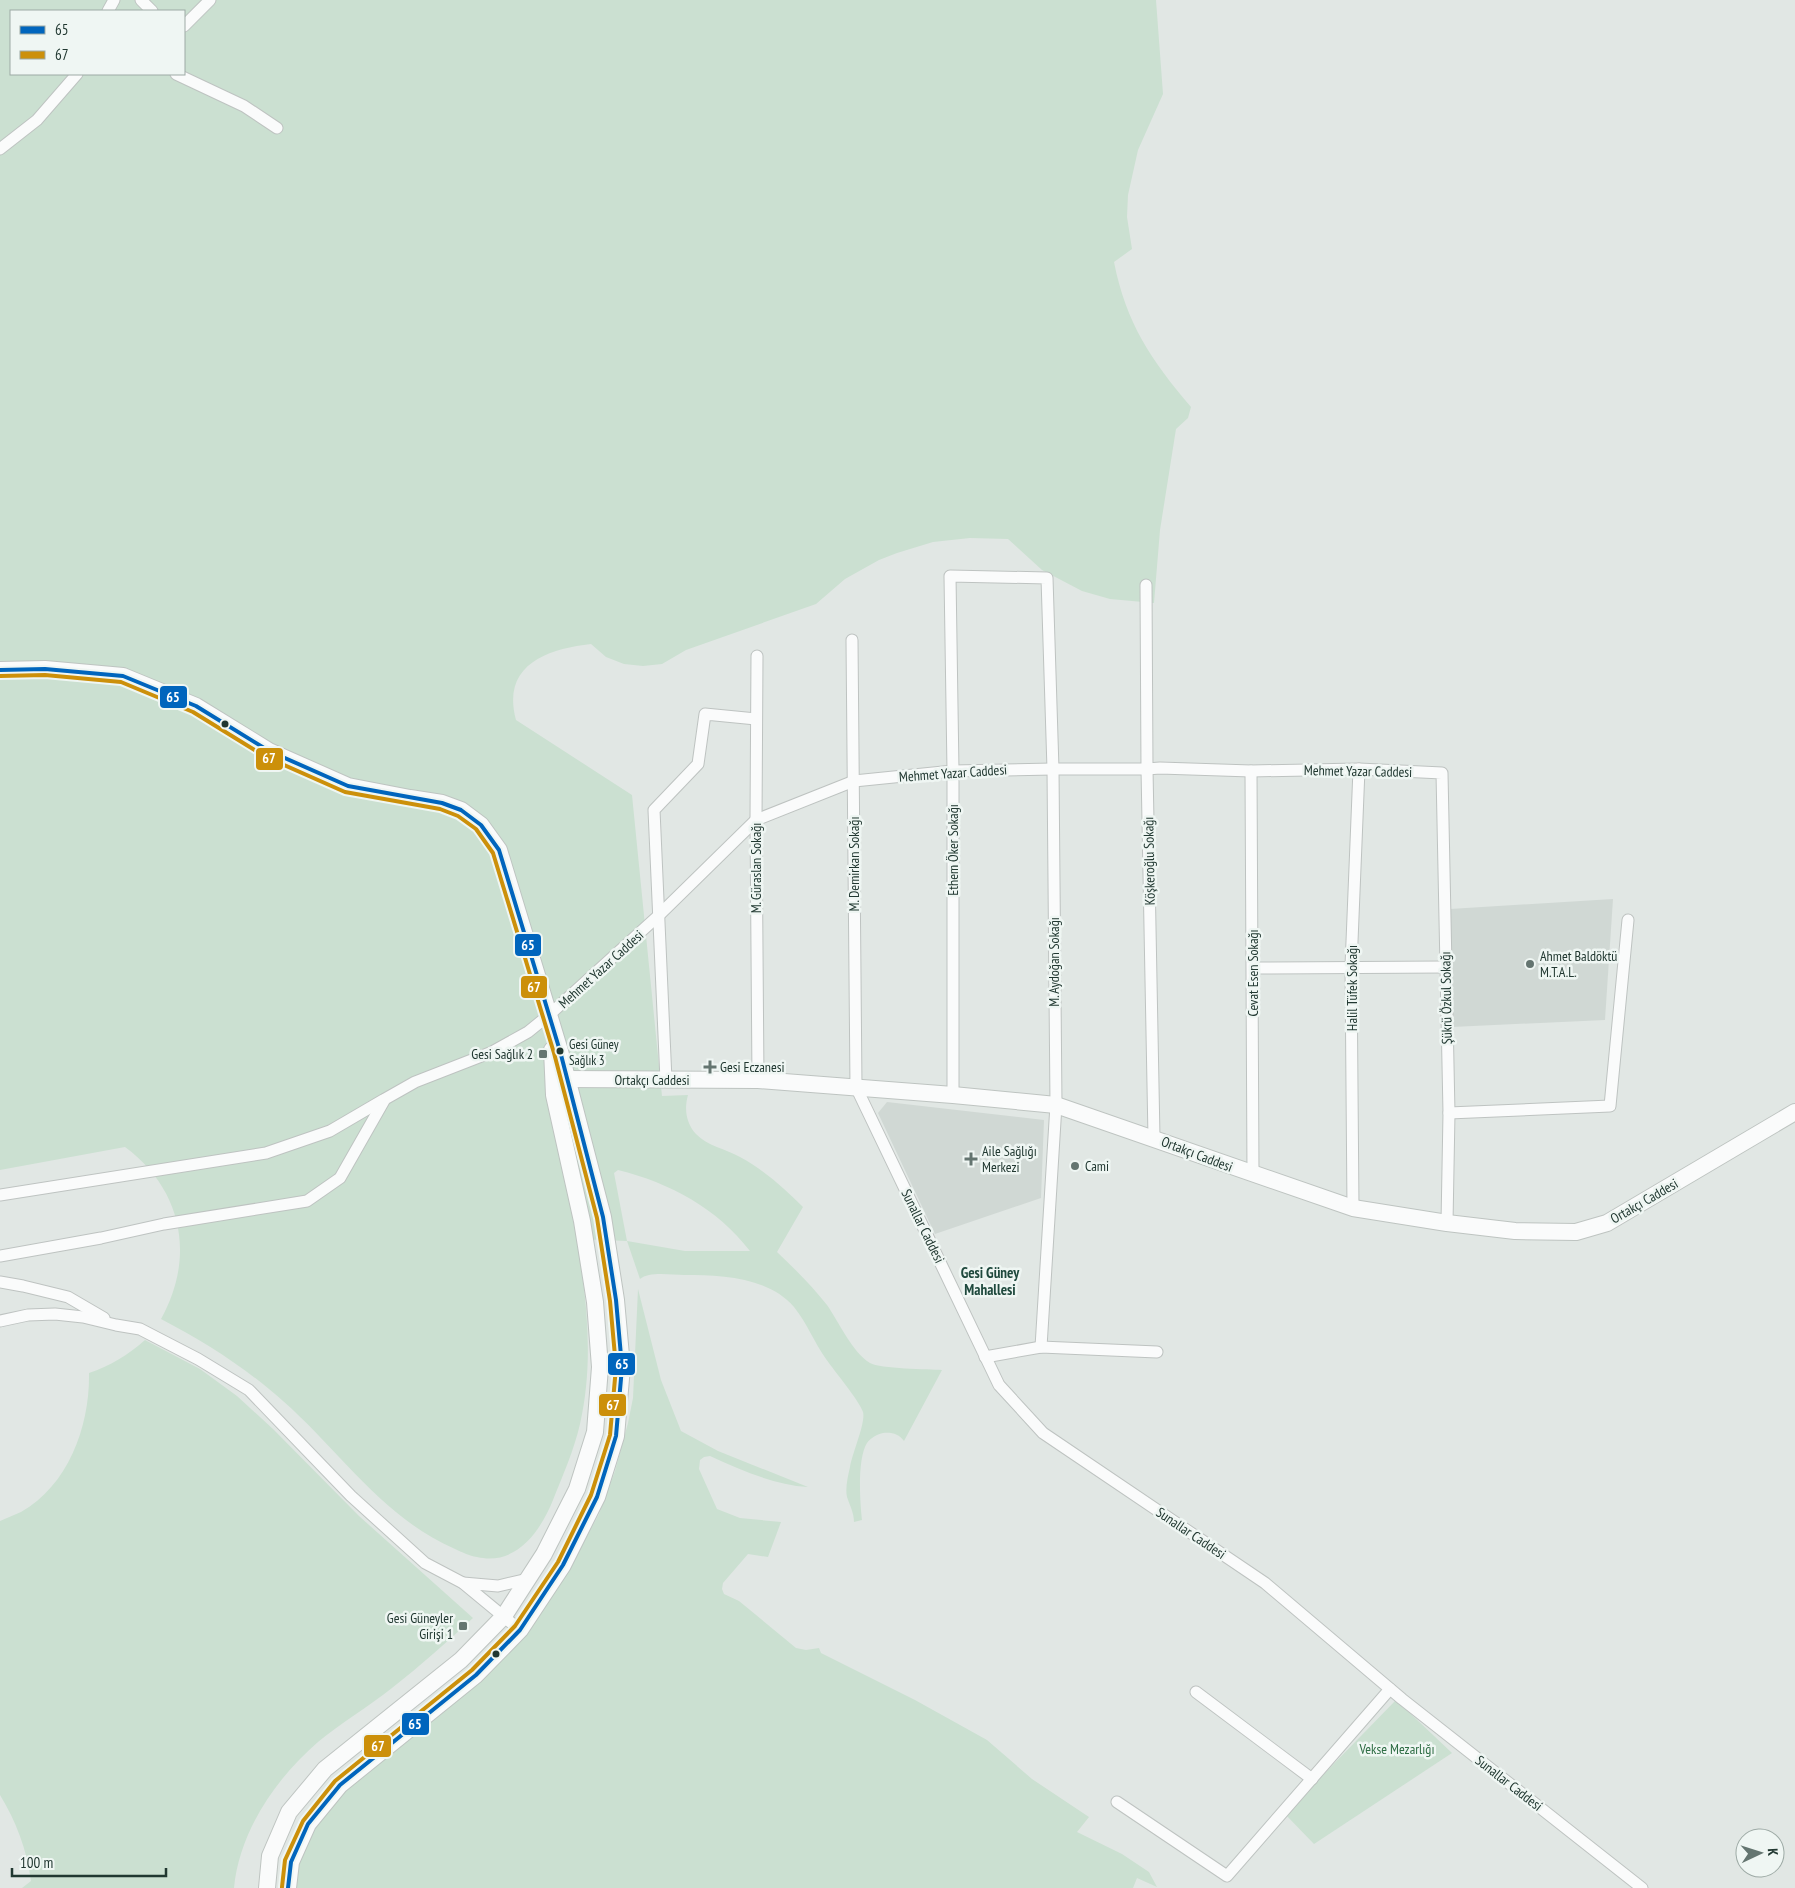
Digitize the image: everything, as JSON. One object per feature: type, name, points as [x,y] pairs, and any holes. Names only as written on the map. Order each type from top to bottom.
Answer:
[{"type":"street","points":[[141,0],[151,10]]},
{"type":"street","points":[[185,25],[210,0]]},
{"type":"street","points":[[0,149],[37,120],[78,75]]},
{"type":"street","points":[[178,75],[244,106],[277,128]]},
{"type":"street","name":"Ethem Öker Sokağı","points":[[953,1095],[953,771],[950,576],[1047,578]]},
{"type":"street","name":"M. Aydoğan Sokağı","points":[[1041,1346],[1056,1105],[1053,768],[1047,578]]},
{"type":"street","name":"Köşkeroğlu Sokağı","points":[[1146,585],[1147,770],[1154,1138]]},
{"type":"street","name":"M. Demirkan Sokağı","points":[[852,640],[856,1087]]},
{"type":"street","name":"M. Güraslan Sokağı","points":[[757,656],[758,1080]]},
{"type":"street","points":[[0,670],[45,669],[123,676],[196,706],[269,751],[348,786],[442,803],[461,810],[481,825],[499,850],[549,1015],[603,1217],[616,1300],[622,1367],[616,1436],[597,1497],[563,1565],[520,1630],[476,1676],[340,1785],[308,1824],[291,1862],[288,1888]]},
{"type":"street","points":[[666,1080],[654,810],[698,764],[705,714],[756,719]]},
{"type":"street","name":"Mehmet Yazar Caddesi","points":[[0,1195],[266,1154],[330,1130],[415,1082],[492,1052],[528,1032],[549,1015],[658,918],[756,820],[854,781],[953,771],[1053,768],[1147,770],[1160,768],[1251,771],[1359,769],[1442,773]]},
{"type":"street","name":"Halil Tüfek Sokağı","points":[[1353,1208],[1351,966],[1359,769]]},
{"type":"street","name":"Cevat Esen Sokağı","points":[[1251,771],[1253,1175]]},
{"type":"street","name":"Şükrü Özkul Sokağı","points":[[1442,773],[1448,1113],[1447,1223]]},
{"type":"street","points":[[1448,1113],[1610,1106],[1628,920]]},
{"type":"street","points":[[1253,968],[1446,967]]},
{"type":"street","points":[[267,1888],[270,1856],[289,1812],[325,1769],[461,1660],[504,1616],[544,1554],[577,1489],[595,1432],[600,1367],[595,1302],[582,1221],[554,1095],[549,1015]]},
{"type":"street","name":"Ortakçı Caddesi","points":[[566,1079],[758,1080],[1056,1105],[1154,1138],[1253,1175],[1353,1208],[1447,1223],[1515,1231],[1576,1232],[1607,1223],[1795,1112]]},
{"type":"street","name":"Sunallar Caddesi","points":[[856,1087],[999,1385],[1043,1433],[1265,1583],[1390,1689],[1642,1888]]},
{"type":"street","points":[[0,1256],[101,1238],[164,1224],[306,1201],[340,1178],[385,1099]]},
{"type":"street","points":[[0,1282],[68,1297],[116,1325]]},
{"type":"street","points":[[0,1321],[28,1315],[55,1314],[83,1317],[140,1329],[198,1359],[249,1390],[351,1496],[425,1564],[463,1583],[520,1630]]},
{"type":"street","points":[[985,1357],[1041,1346],[1158,1352]]},
{"type":"street","points":[[463,1583],[498,1586],[528,1579]]},
{"type":"street","points":[[1116,1802],[1227,1876],[1390,1689]]},
{"type":"street","points":[[1196,1692],[1312,1779]]},
{"type":"shaded area","name":"Ahmet Baldöktü M.T.A.L.","points":[[1613,899],[1605,1020],[1452,1027],[1450,909]]},
{"type":"shaded area","name":"Aile Sağlığı Merkezi","points":[[887,1102],[1044,1120],[1041,1198],[935,1234],[878,1113]]},
{"type":"green space","points":[[0,0],[1156,0],[1163,94],[1138,150],[1128,195],[1127,217],[1132,249],[1114,262],[1125,304],[1142,340],[1152,357],[1191,407],[1188,418],[1176,429],[1160,530],[1154,603],[1110,599],[1082,591],[1042,570],[1008,539],[970,538],[933,542],[879,560],[845,579],[816,604],[686,650],[662,664],[643,666],[624,664],[606,657],[591,644],[575,646],[559,650],[531,663],[522,673],[515,686],[513,701],[516,720],[632,795],[662,1096],[688,1095],[686,1105],[687,1116],[690,1125],[700,1138],[749,1162],[781,1186],[803,1207],[777,1252],[827,1305],[857,1352],[863,1358],[875,1365],[942,1370],[904,1441],[898,1435],[886,1433],[877,1435],[867,1443],[860,1470],[862,1520],[854,1522],[846,1490],[851,1461],[863,1423],[863,1412],[822,1353],[794,1307],[771,1289],[728,1277],[661,1274],[649,1275],[640,1279],[627,1241],[577,1239],[584,1285],[588,1332],[587,1378],[578,1434],[548,1512],[525,1544],[504,1556],[491,1558],[466,1554],[429,1536],[384,1502],[304,1420],[255,1378],[209,1346],[161,1319],[172,1295],[178,1271],[180,1248],[178,1225],[171,1203],[160,1183],[144,1164],[125,1147],[0,1170]],"holes":[[[618,1170],[637,1175],[691,1199],[723,1222],[750,1251],[685,1251],[627,1241],[614,1173]]]},
{"type":"green space","points":[[638,1289],[661,1380],[681,1431],[718,1451],[808,1487],[770,1480],[710,1456],[700,1460],[699,1469],[717,1509],[740,1518],[781,1522],[768,1557],[748,1554],[723,1583],[722,1589],[724,1594],[739,1601],[796,1648],[806,1650],[819,1648],[821,1653],[915,1700],[987,1740],[1032,1779],[1089,1817],[1077,1832],[1122,1854],[1149,1872],[1157,1887],[1137,1878],[1133,1888],[289,1888],[317,1817],[401,1740],[568,1571],[599,1514],[615,1471],[628,1423],[633,1398]]},
{"type":"green space","points":[[145,1340],[200,1369],[237,1396],[273,1429],[359,1516],[473,1618],[402,1680],[318,1742],[288,1772],[274,1789],[252,1827],[237,1867],[234,1888],[22,1888],[31,1881],[27,1858],[16,1825],[0,1795],[0,1521],[21,1512],[38,1500],[64,1470],[81,1433],[86,1413],[89,1373],[119,1360]]},
{"type":"green space","name":"Vekse Mezarlığı","points":[[1396,1700],[1452,1753],[1314,1844],[1285,1814]]},
{"type":"transit line","name":"65","points":[[0,670],[45,669],[123,676],[196,706],[269,751],[348,786],[442,803],[461,810],[481,825],[499,850],[560,1051],[603,1217],[616,1300],[622,1367],[616,1436],[597,1497],[563,1565],[520,1630],[476,1675],[340,1785],[308,1824],[291,1862],[288,1888]]},
{"type":"transit line","name":"67","points":[[0,676],[45,675],[121,682],[193,712],[266,757],[345,792],[440,809],[458,816],[476,829],[493,853],[554,1053],[597,1218],[610,1301],[616,1367],[610,1435],[591,1495],[558,1562],[515,1626],[472,1670],[335,1781],[303,1821],[285,1860],[282,1887]]},
{"type":"place","name":"Ahmet Baldöktü M.T.A.L.","points":[[1530,964]]},
{"type":"place","name":"Gesi Güney Sağlık 3","points":[[560,1051]]},
{"type":"place","name":"Gesi Sağlık 2","points":[[543,1054]]},
{"type":"place","name":"Gesi Eczanesi","points":[[710,1067]]},
{"type":"place","name":"Aile Sağlığı Merkezi","points":[[971,1159]]},
{"type":"place","name":"Cami","points":[[1075,1166]]},
{"type":"place","name":"Gesi Güneyler Girişi 1","points":[[463,1626]]},
{"type":"district","name":"Gesi Güney Mahallesi","points":[[990,1282]]}]
